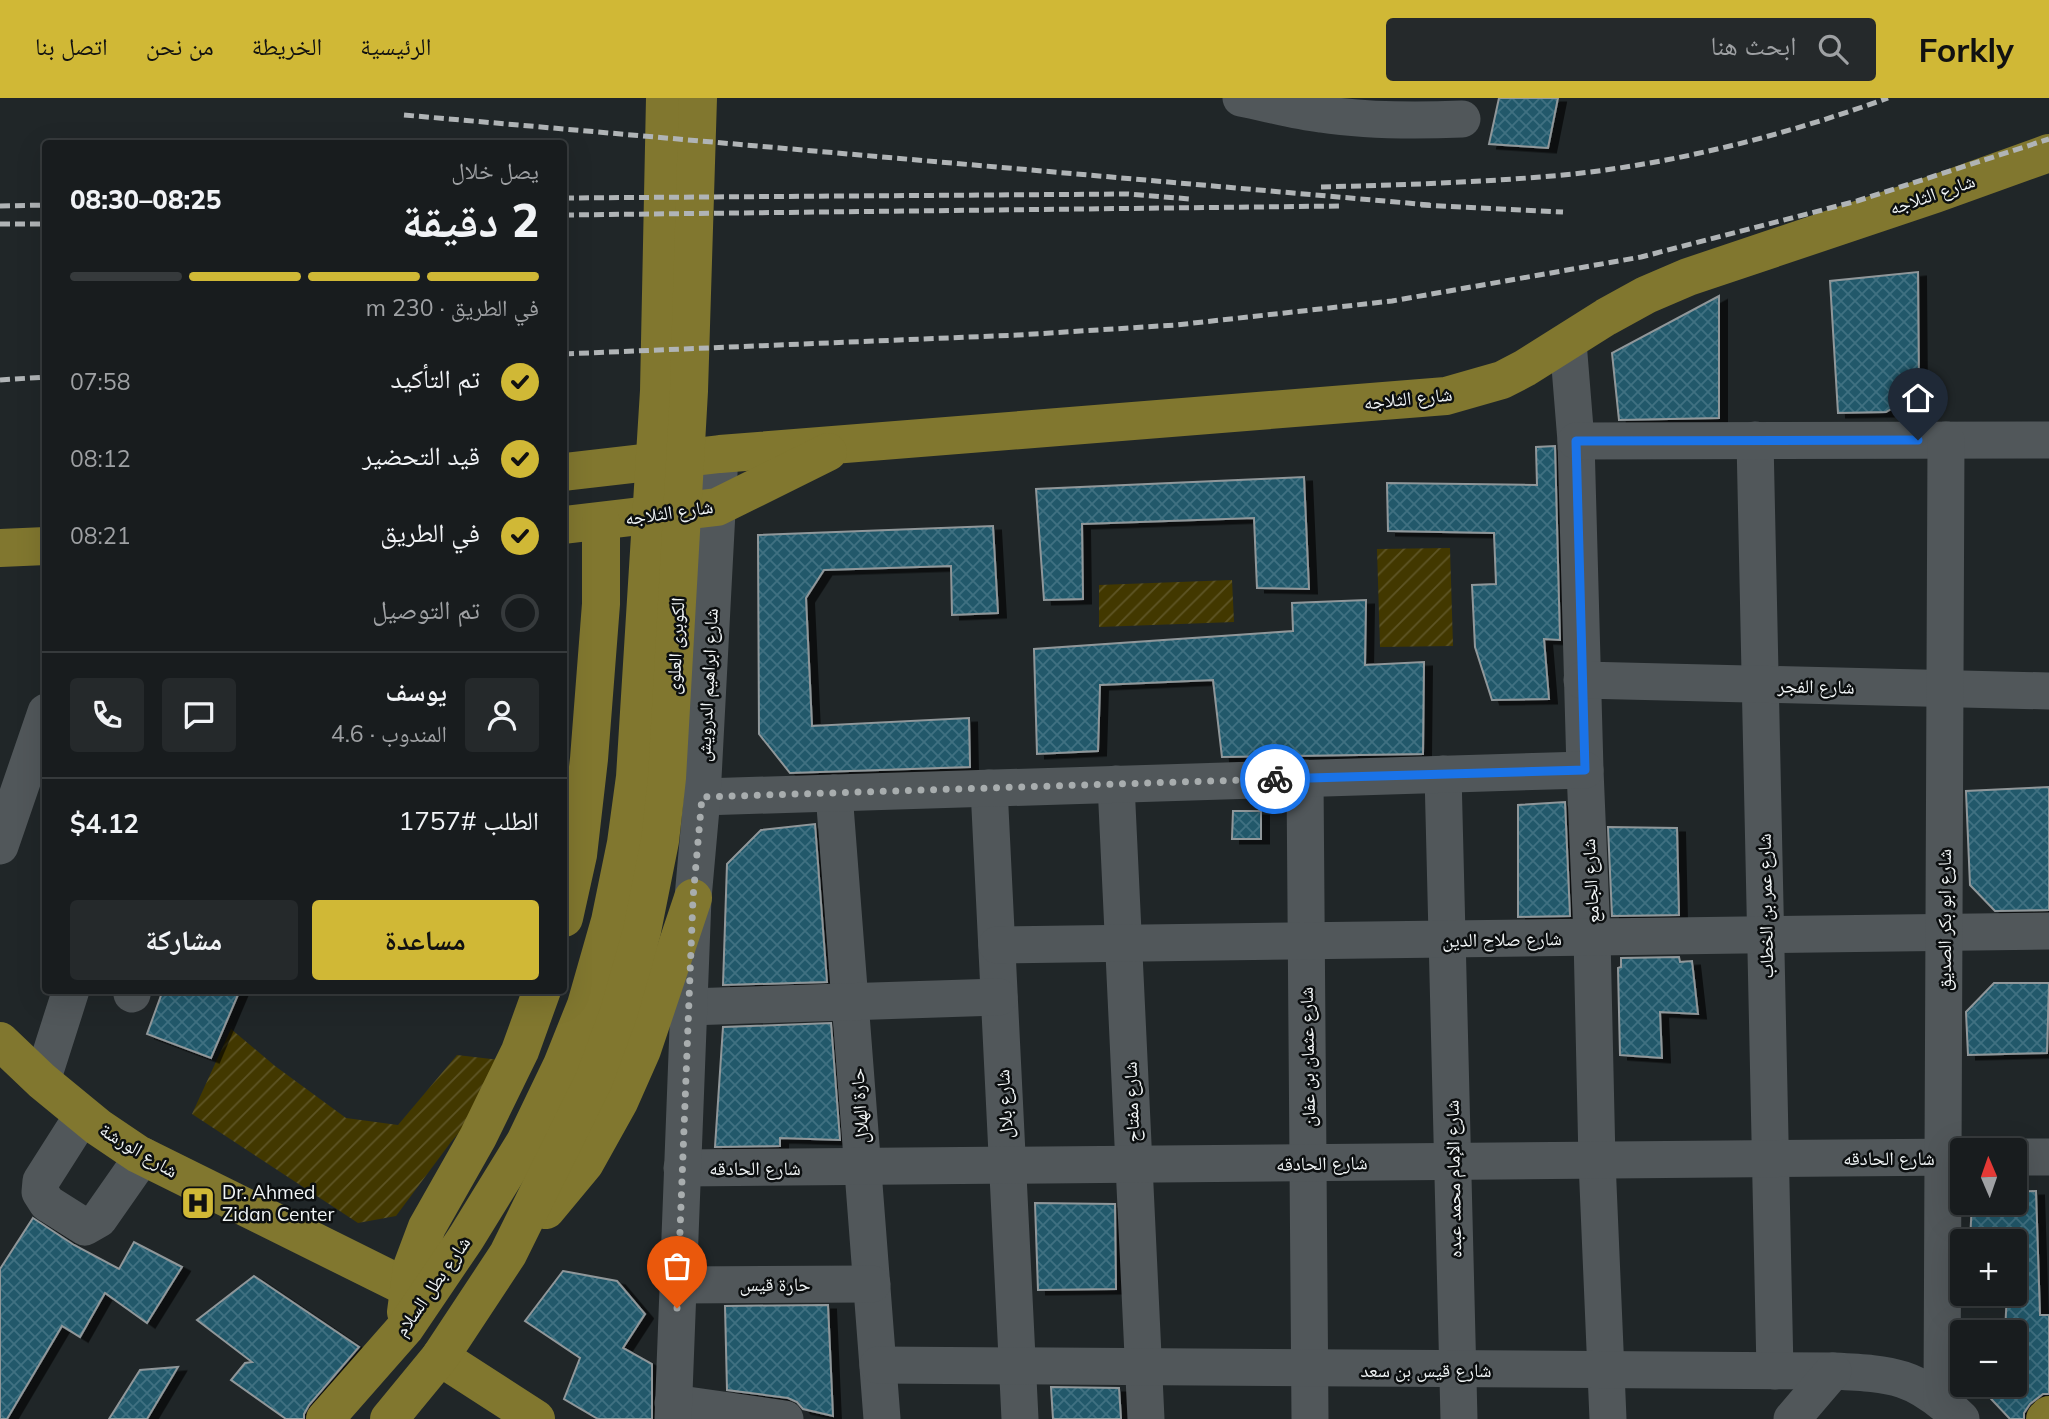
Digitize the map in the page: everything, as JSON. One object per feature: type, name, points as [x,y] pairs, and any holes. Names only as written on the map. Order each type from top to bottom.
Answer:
[{"type":"main road","name":"الكوبرى العلوى","points":[[525,1142],[562,1065],[586,1004],[610,921],[626,843],[635,777],[659,391],[665,98]]},
{"type":"main road","name":"الكوبرى العلوى","points":[[508,1254],[594,1080],[642,931],[660,841],[667,778],[689,405],[698,98]]},
{"type":"main road","name":"شارع الثلاجه","points":[[567,472],[720,454],[1446,396],[1502,380],[1606,317],[1646,295],[1688,277],[2049,153]]},
{"type":"main road","name":"شارع الثلاجه","points":[[567,525],[716,507],[846,444]]},
{"type":"main road","points":[[567,904],[578,855],[589,758],[601,604],[601,522]]},
{"type":"main road","points":[[0,548],[42,546]]},
{"type":"main road","points":[[389,1419],[440,1357],[508,1254],[585,1163],[619,1102],[642,1050],[693,898]]},
{"type":"main road","points":[[404,1328],[408,1288],[427,1227],[478,1137],[520,1051],[541,994]]},
{"type":"main road","name":"شارع الورشة","points":[[0,1041],[83,1115],[143,1156],[408,1288]]},
{"type":"main road","name":"شارع بطل السلام","points":[[325,1419],[404,1328],[466,1238],[525,1142]]},
{"type":"main road","points":[[440,1357],[536,1419]]},
{"type":"main road","points":[[2045,1419],[2049,1415]]},
{"type":"street","points":[[1241,98],[1344,117],[1415,121],[1462,119]]},
{"type":"street","name":"شارع الجامع","points":[[1568,342],[1576,441],[1597,1161],[1608,1419]]},
{"type":"street","name":"شارع عمر بن الخطاب","points":[[1755,440],[1775,1371]]},
{"type":"street","name":"شارع ابو بكر الصديق","points":[[1945,440],[1944,933],[1951,1138]]},
{"type":"street","points":[[1576,441],[2049,440]]},
{"type":"street","name":"شارع ابراهيم الدرويش","points":[[673,1411],[693,898],[702,797],[720,454]]},
{"type":"street","name":"شارع الفجر","points":[[1582,680],[2049,691]]},
{"type":"street","points":[[0,846],[42,724]]},
{"type":"street","points":[[702,797],[1585,770]]},
{"type":"street","name":"شارع الإمام محمد عبده","points":[[1443,774],[1459,1419]]},
{"type":"street","name":"شارع عثمان بن عفان","points":[[1304,778],[1310,1419]]},
{"type":"street","name":"شارع مفتاح","points":[[1116,784],[1146,1419]]},
{"type":"street","name":"شارع بلال","points":[[989,788],[1020,1419]]},
{"type":"street","name":"حارة الهلال","points":[[834,793],[883,1419]]},
{"type":"street","name":"شارع صلاح الدين","points":[[996,946],[2049,931]]},
{"type":"street","points":[[42,1081],[70,994]]},
{"type":"street","points":[[688,1007],[999,997]]},
{"type":"street","points":[[83,1115],[41,1181],[40,1192],[47,1203],[85,1227],[90,1225],[99,1219],[143,1156]]},
{"type":"street","name":"شارع الحادقه","points":[[682,1168],[1950,1157]]},
{"type":"street","points":[[2027,1157],[2049,1157]]},
{"type":"street","name":"شارع ابو بكر الصديق","points":[[1951,1410],[1952,1215]]},
{"type":"street","name":"حارة قيس","points":[[678,1284],[872,1284]]},
{"type":"street","name":"شارع قيس بن سعد","points":[[878,1365],[1833,1371],[1897,1377],[1922,1388],[1951,1410]]},
{"type":"street","points":[[1792,1419],[1833,1371]]},
{"type":"street","points":[[673,1411],[785,1419]]},
{"type":"shaded area","points":[[1450,548],[1453,646],[1380,647],[1377,549]]},
{"type":"shaded area","points":[[1232,580],[1234,622],[1099,627],[1099,585]]},
{"type":"shaded area","points":[[231,1029],[275,1066],[346,1118],[398,1125],[457,1055],[500,1060],[476,1113],[396,1216],[358,1223],[192,1114]]},
{"type":"building","points":[[1499,98],[1558,98],[1548,148],[1489,144]]},
{"type":"building","points":[[1918,272],[1919,392],[1886,412],[1838,413],[1830,281]]},
{"type":"building","points":[[1719,296],[1719,418],[1619,420],[1612,353]]},
{"type":"building","points":[[1555,446],[1560,640],[1544,639],[1549,699],[1492,700],[1475,647],[1472,585],[1496,584],[1494,533],[1388,531],[1387,483],[1537,485],[1536,447]]},
{"type":"building","points":[[1304,477],[1309,589],[1257,588],[1254,518],[1082,524],[1083,599],[1044,600],[1036,489]]},
{"type":"building","points":[[993,526],[998,613],[952,615],[951,566],[824,570],[806,598],[812,726],[969,718],[970,767],[790,773],[759,734],[758,535]]},
{"type":"building","points":[[1366,600],[1365,665],[1424,662],[1423,754],[1222,757],[1213,680],[1100,685],[1098,751],[1037,754],[1034,649],[1293,631],[1292,603]]},
{"type":"building","points":[[2049,787],[2049,910],[1995,911],[1970,885],[1966,791]]},
{"type":"building","points":[[1565,802],[1570,916],[1518,917],[1518,805]]},
{"type":"building","points":[[1233,811],[1261,811],[1261,839],[1232,839]]},
{"type":"building","points":[[815,824],[827,982],[723,985],[727,864],[761,830]]},
{"type":"building","points":[[1608,827],[1677,828],[1679,915],[1612,916]]},
{"type":"building","points":[[1679,957],[1680,962],[1692,961],[1698,1014],[1660,1012],[1662,1058],[1620,1055],[1618,968],[1621,967],[1621,958]]},
{"type":"building","points":[[1994,983],[2049,983],[2047,1053],[1968,1055],[1966,1012]]},
{"type":"building","points":[[162,994],[238,994],[211,1058],[147,1034]]},
{"type":"building","points":[[831,1023],[840,1140],[780,1138],[780,1146],[715,1147],[723,1027]]},
{"type":"building","points":[[2027,1191],[2036,1191],[2040,1315],[2049,1315],[2049,1394],[2043,1394],[2030,1404],[2024,1413],[2024,1419],[2010,1419],[1989,1397],[2027,1397],[2027,1320],[2006,1320],[2006,1306],[2027,1306],[2027,1229],[1971,1229],[1971,1215],[2027,1215]]},
{"type":"building","points":[[1035,1203],[1115,1204],[1116,1289],[1038,1290]]},
{"type":"building","points":[[33,1218],[74,1245],[119,1269],[134,1242],[182,1267],[147,1323],[105,1293],[80,1337],[62,1326],[7,1419],[0,1419],[0,1269]]},
{"type":"building","points":[[563,1271],[617,1281],[645,1314],[623,1348],[652,1364],[652,1419],[598,1419],[564,1399],[580,1358],[525,1321]]},
{"type":"building","points":[[254,1276],[359,1347],[309,1405],[304,1419],[286,1419],[231,1380],[245,1363],[252,1362],[197,1320]]},
{"type":"building","points":[[828,1305],[833,1416],[803,1409],[788,1398],[727,1390],[725,1306]]},
{"type":"building","points":[[178,1367],[147,1419],[109,1419],[140,1370]]},
{"type":"building","points":[[1051,1387],[1119,1388],[1121,1419],[1053,1419]]},
{"type":"railway","points":[[1321,187],[1430,184],[1585,173],[1717,149],[1804,126],[1888,98]]},
{"type":"railway","points":[[404,115],[1430,205]]},
{"type":"railway","points":[[567,354],[1018,335],[1176,325],[1392,301],[1641,257],[1857,201],[2049,139]]},
{"type":"railway","points":[[567,198],[1128,194],[1190,199]]},
{"type":"railway","points":[[0,206],[42,205]]},
{"type":"railway","points":[[1421,205],[1563,212]]},
{"type":"railway","points":[[567,215],[1340,206]]},
{"type":"railway","points":[[0,224],[42,224]]},
{"type":"railway","points":[[0,380],[42,377]]},
{"type":"way so far","points":[[677,1308],[693,898],[702,797],[1275,779]]},
{"type":"place","name":"Dr. Ahmed Zidan Center","points":[[198,1203]]},
{"type":"route","points":[[1275,779],[1585,770],[1576,441],[1918,440]]}]
